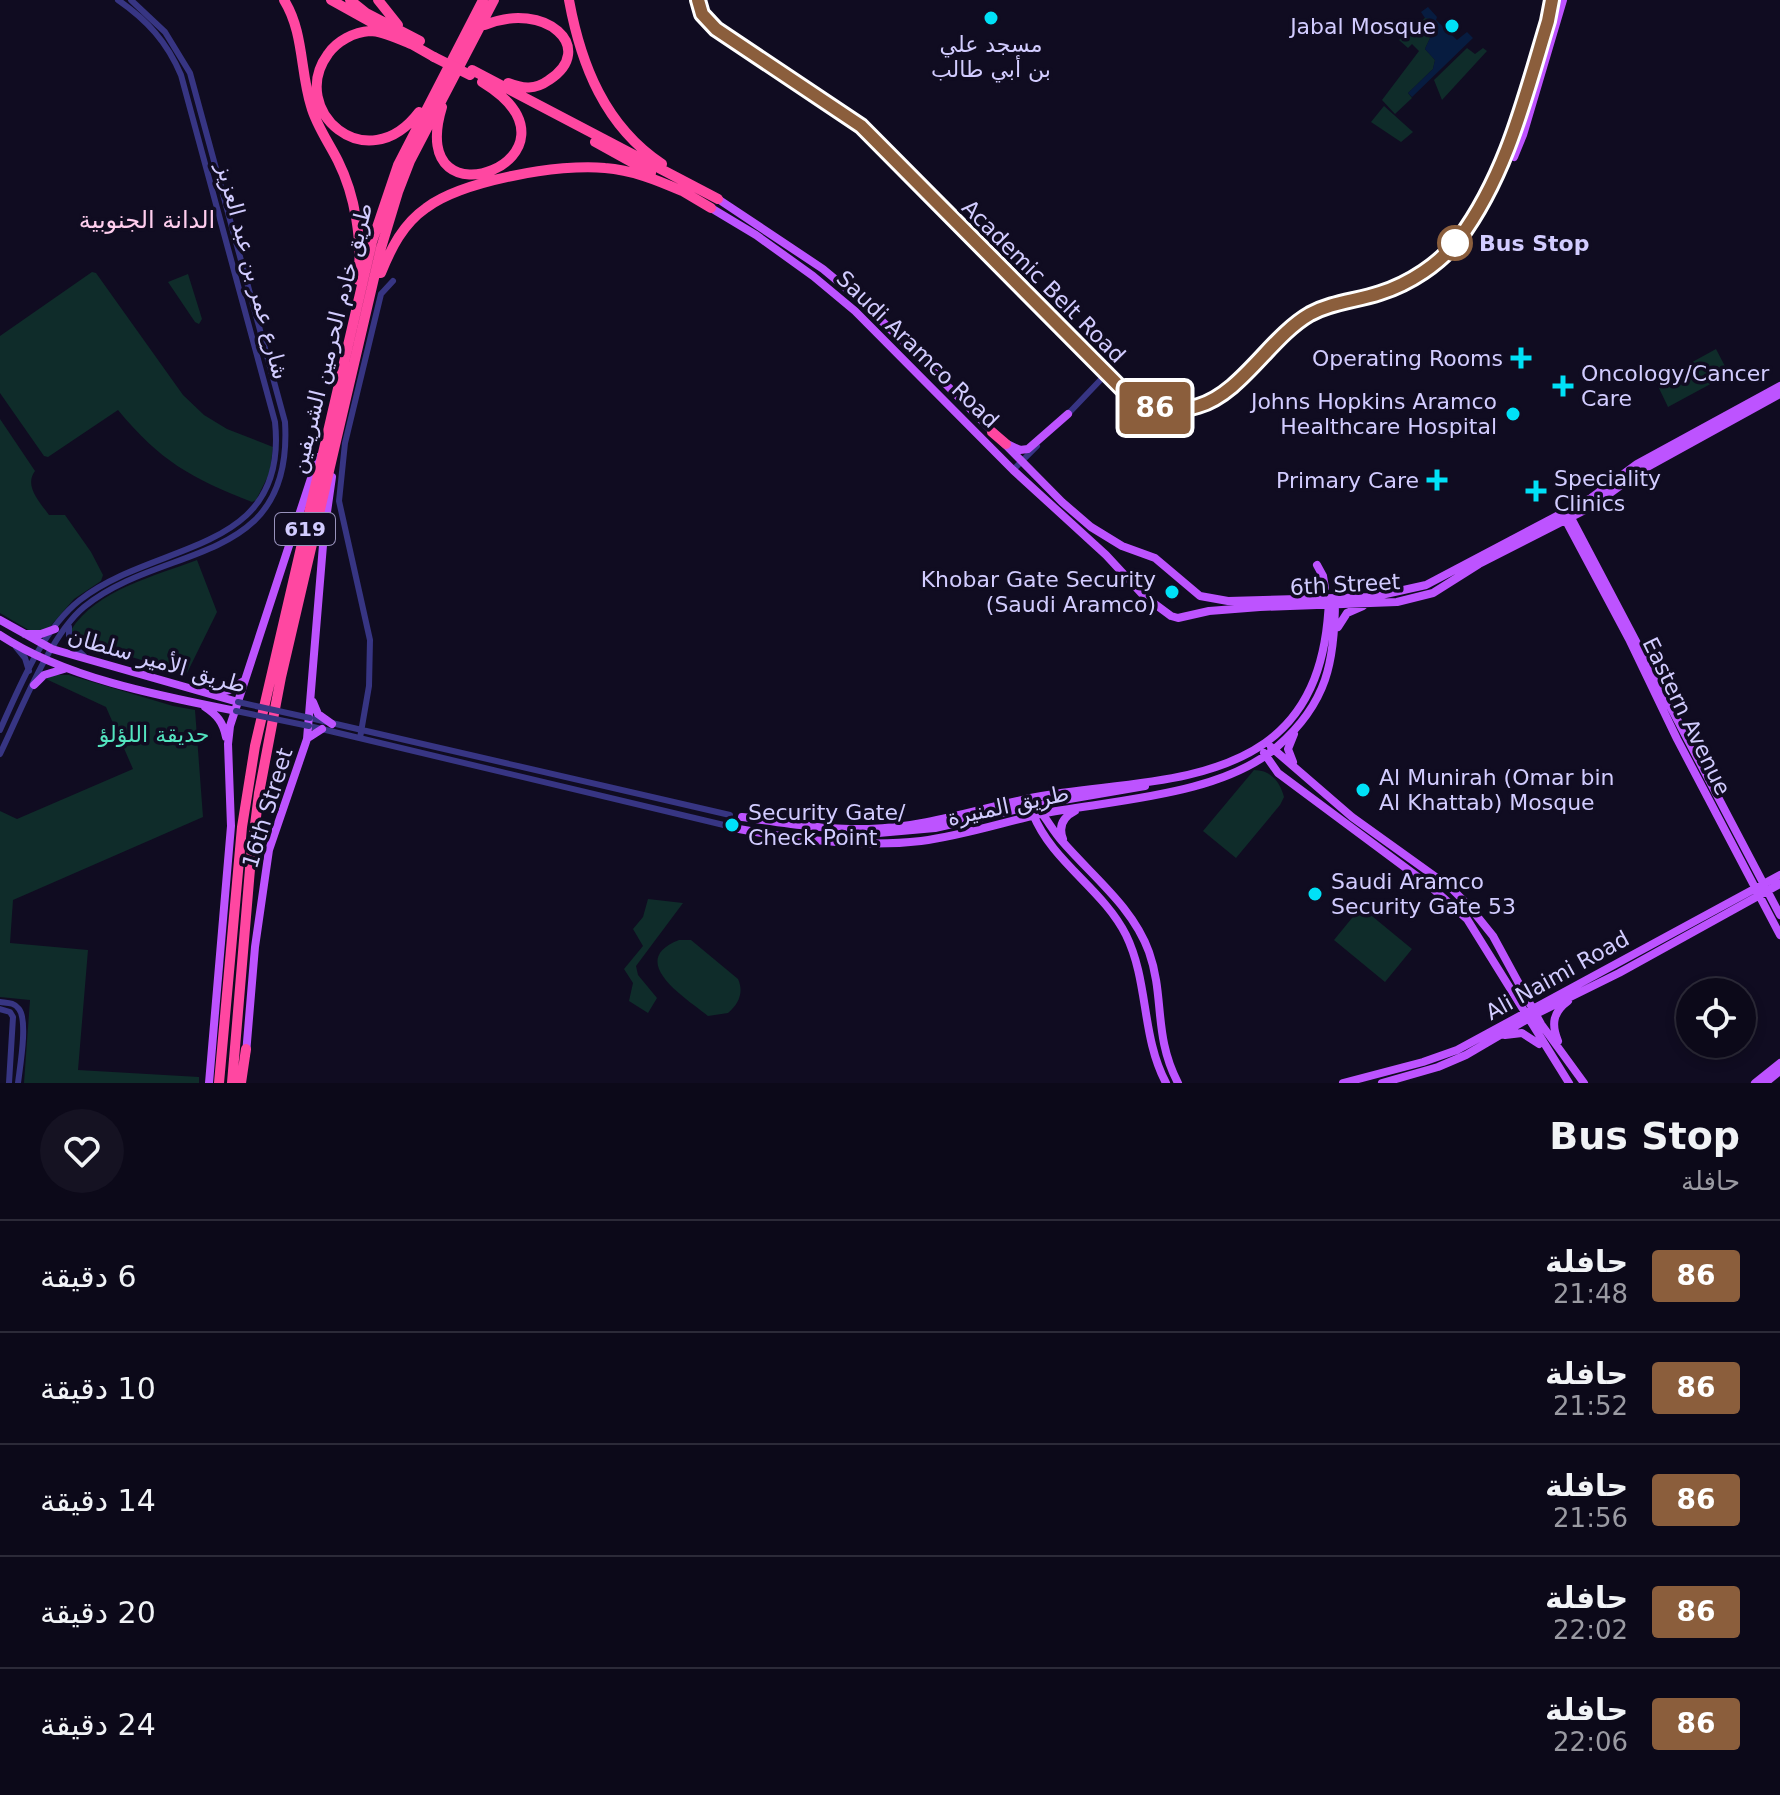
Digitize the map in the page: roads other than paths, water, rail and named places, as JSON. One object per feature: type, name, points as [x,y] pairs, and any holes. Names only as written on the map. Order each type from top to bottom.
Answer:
[{"type":"highway","points":[[284,0],[297,33],[312,111],[340,165],[353,203],[360,268],[348,341]]},
{"type":"highway","points":[[331,0],[415,42]]},
{"type":"highway","points":[[350,0],[366,13],[436,54],[714,203]]},
{"type":"highway","points":[[378,0],[415,42]]},
{"type":"highway","points":[[466,32],[477,0]]},
{"type":"highway","name":"طريق خادم الحرمين الشريفين","points":[[232,1083],[259,793],[281,677],[363,324],[398,192],[466,32],[483,0]]},
{"type":"highway","name":"طريق خادم الحرمين الشريفين","points":[[219,1083],[242,827],[255,746],[348,341],[385,200],[404,152],[494,0]]},
{"type":"highway","points":[[569,0],[584,61],[602,100],[619,124],[654,159],[714,203]]},
{"type":"highway","points":[[467,49],[483,27],[506,8]]},
{"type":"highway","points":[[471,72],[518,87],[543,84],[561,70],[566,59],[566,33],[559,20]]},
{"type":"highway","points":[[415,42],[371,31],[338,42],[323,61],[317,84],[318,97],[329,119],[350,137],[361,141],[386,139],[410,124],[445,82]]},
{"type":"highway","points":[[445,82],[437,144],[447,164],[467,176],[478,176],[501,168],[512,158],[520,136],[516,110],[499,92],[471,72]]},
{"type":"highway","points":[[480,81],[682,191]]},
{"type":"highway","points":[[363,324],[390,251],[400,234],[423,209],[453,192],[518,176],[590,167],[633,172],[714,203]]},
{"type":"highway","points":[[992,432],[1006,444]]},
{"type":"highway","points":[[242,1083],[246,1049]]},
{"type":"main road","points":[[1514,157],[1563,0]]},
{"type":"main road","name":"Saudi Aramco Road","points":[[714,203],[823,269],[918,356],[1021,462]]},
{"type":"main road","name":"Saudi Aramco Road","points":[[714,203],[855,311],[1013,470]]},
{"type":"main road","points":[[209,1083],[231,826],[230,726],[313,472],[342,371]]},
{"type":"main road","name":"6th Street","points":[[1021,462],[1091,527],[1122,546],[1155,558],[1189,589],[1210,599],[1309,598],[1397,602],[1436,592],[1566,515],[1637,464],[1780,386]]},
{"type":"main road","name":"6th Street","points":[[1013,470],[1106,555],[1144,596],[1178,618],[1209,611],[1372,597],[1426,585],[1566,515],[1591,507],[1642,470],[1780,394]]},
{"type":"main road","points":[[1006,444],[1028,449],[1068,414]]},
{"type":"main road","name":"16th Street","points":[[246,1049],[255,947],[269,850],[307,739],[324,533],[337,440]]},
{"type":"main road","name":"Eastern Avenue","points":[[1566,515],[1761,890],[1780,935]]},
{"type":"main road","points":[[1309,598],[1322,593],[1325,588],[1317,565]]},
{"type":"main road","points":[[1295,766],[1288,749],[1291,738],[1329,674],[1332,601]]},
{"type":"main road","points":[[1332,631],[1351,610],[1372,603]]},
{"type":"main road","points":[[1295,606],[1318,610],[1332,631]]},
{"type":"main road","name":"طريق الأمير سلطان","points":[[0,620],[47,647],[212,695],[237,706]]},
{"type":"main road","points":[[23,634],[41,634],[55,629]]},
{"type":"main road","name":"طريق المنيرة","points":[[742,817],[823,828],[869,829],[912,825],[1033,798],[1178,777],[1216,767],[1263,744],[1301,707],[1317,675],[1332,631]]},
{"type":"main road","name":"طريق الأمير سلطان","points":[[0,635],[37,656],[69,669],[201,704],[237,706]]},
{"type":"main road","points":[[34,685],[47,673],[69,669]]},
{"type":"main road","points":[[212,695],[245,681]]},
{"type":"main road","points":[[313,691],[315,710],[332,724]]},
{"type":"main road","points":[[201,704],[217,715],[224,726],[228,744]]},
{"type":"main road","name":"طريق المنيرة","points":[[739,829],[770,835],[882,843],[921,841],[1037,813],[1181,789],[1224,778],[1275,749],[1299,726]]},
{"type":"main road","points":[[307,739],[322,729]]},
{"type":"main road","points":[[1569,1083],[1550,1055],[1530,1013],[1524,994],[1493,936],[1451,888],[1370,832],[1275,749],[1263,744],[1264,755],[1278,773],[1448,901],[1478,934],[1511,990],[1530,1013],[1567,1059],[1584,1083]]},
{"type":"main road","points":[[1037,813],[1046,803],[1159,784],[1178,777]]},
{"type":"main road","points":[[1070,850],[1062,837],[1061,826],[1067,815],[1084,807]]},
{"type":"main road","points":[[823,828],[849,833],[900,833],[1023,808],[1037,813],[1125,909],[1144,939],[1154,970],[1161,1038],[1178,1083]]},
{"type":"main road","points":[[1037,813],[1057,852]]},
{"type":"main road","points":[[1001,823],[1033,826],[1110,909],[1125,934],[1139,973],[1151,1046],[1166,1083]]},
{"type":"main road","name":"Ali Naimi Road","points":[[1343,1083],[1441,1056],[1619,973],[1761,890],[1780,875]]},
{"type":"main road","name":"Ali Naimi Road","points":[[1382,1083],[1453,1061],[1496,1037],[1557,994],[1761,890],[1780,884]]},
{"type":"main road","name":"Eastern Avenue","points":[[1761,890],[1780,915]]},
{"type":"main road","points":[[1503,1025],[1514,1011],[1511,990]]},
{"type":"main road","points":[[1567,1059],[1554,1030],[1554,1019],[1563,1004],[1581,991]]},
{"type":"main road","points":[[1524,994],[1536,1000],[1557,994]]},
{"type":"main road","points":[[1496,1037],[1522,1033],[1550,1055]]},
{"type":"main road","points":[[1755,1083],[1780,1063]]},
{"type":"main road","points":[[1765,1083],[1780,1071]]},
{"type":"street","name":"شارع عمر بن عبد العزيز","points":[[0,730],[37,656],[47,647],[55,629],[78,602],[113,578],[231,530],[258,502],[275,463],[275,422],[181,75],[159,35],[141,16],[118,0]]},
{"type":"street","points":[[0,754],[46,660],[47,647],[77,614],[116,586],[235,537],[266,507],[283,468],[285,422],[190,73],[165,32],[131,0]]},
{"type":"street","name":"Academic Belt Road","points":[[700,0],[702,14],[716,29],[861,126],[1131,397],[1148,405],[1181,410],[1197,407],[1223,393],[1302,319],[1330,305],[1382,292],[1419,274],[1441,258],[1459,239],[1499,172],[1515,130],[1548,21],[1550,0]]},
{"type":"street","points":[[360,738],[369,686],[370,640],[339,501],[341,466],[381,294],[393,281]]},
{"type":"street","points":[[1013,470],[1108,373]]},
{"type":"street","points":[[77,614],[68,628],[69,642],[90,660]]},
{"type":"street","points":[[13,644],[25,658],[29,672]]},
{"type":"street","name":"طريق الأمير سلطان","points":[[237,706],[309,722]]},
{"type":"street","points":[[309,722],[371,732],[730,815]]},
{"type":"street","points":[[309,722],[322,729],[369,741],[728,826]]},
{"type":"street","points":[[0,1002],[15,1005],[23,1021],[18,1083]]},
{"type":"street","points":[[0,1009],[10,1012],[13,1017],[9,1083]]},
{"type":"water","points":[[1428,7],[1437,17],[1436,20],[1457,40],[1467,32],[1473,38],[1412,97],[1408,93],[1433,69],[1435,60],[1425,49],[1435,27],[1433,19],[1425,18],[1421,12]]},
{"type":"place","name":"مسجد علي بن أبي طالب","points":[[991,18]]},
{"type":"place","name":"Jabal Mosque","points":[[1452,26]]},
{"type":"place","name":"Bus Stop","points":[[1455,243]]},
{"type":"place","name":"Operating Rooms","points":[[1521,358]]},
{"type":"place","name":"Oncology/Cancer Care","points":[[1563,386]]},
{"type":"place","name":"Johns Hopkins Aramco Healthcare Hospital","points":[[1513,414]]},
{"type":"place","name":"Primary Care","points":[[1437,480]]},
{"type":"place","name":"Speciality Clinics","points":[[1536,491]]},
{"type":"place","name":"Khobar Gate Security (Saudi Aramco)","points":[[1172,592]]},
{"type":"place","name":"Al Munirah (Omar bin Al Khattab) Mosque","points":[[1363,790]]},
{"type":"place","name":"Security Gate/ Check Point","points":[[732,825]]},
{"type":"place","name":"Saudi Aramco Security Gate 53","points":[[1315,894]]},
{"type":"district","name":"الدانة الجنوبية","points":[[147,220]]},
{"type":"park label","name":"حديقة اللؤلؤ","points":[[154,734]]}]
